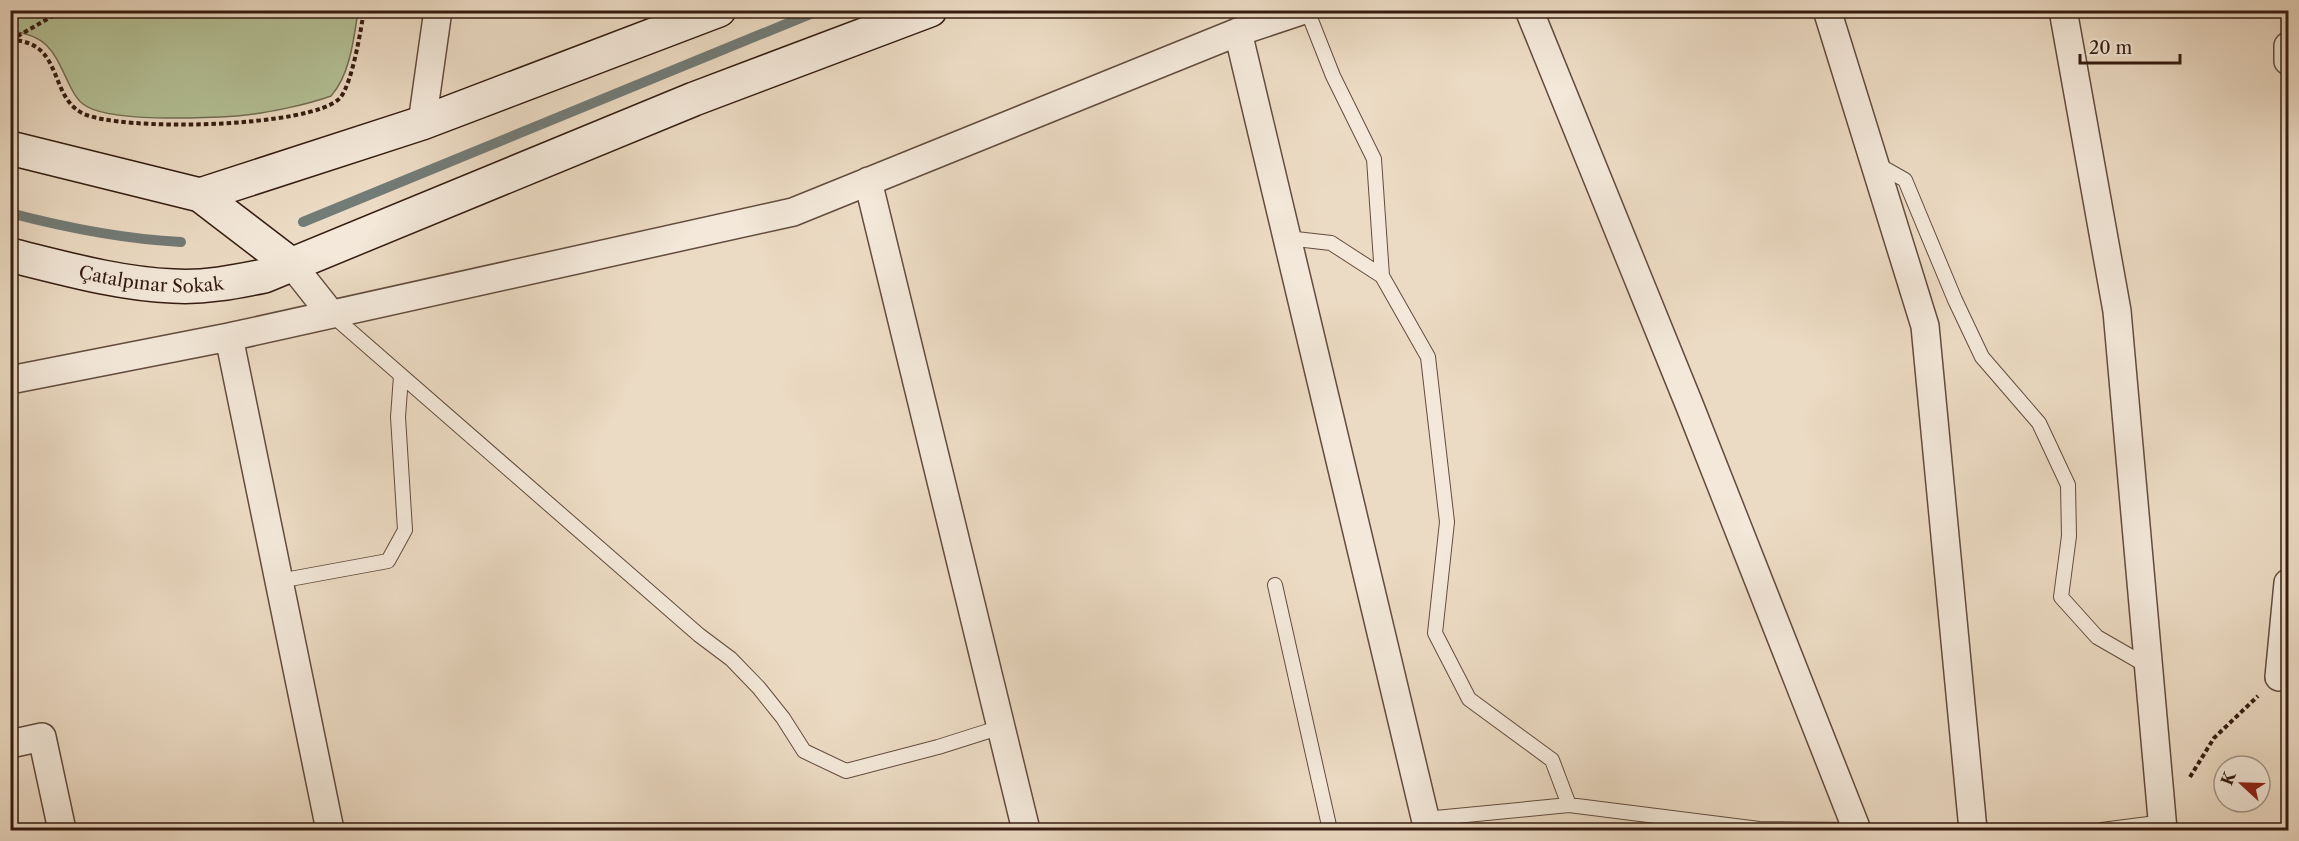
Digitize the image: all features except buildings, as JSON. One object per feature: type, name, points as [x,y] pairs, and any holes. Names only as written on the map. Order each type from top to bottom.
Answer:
[{"type":"main road","points":[[200,195],[422,123],[719,10]]},
{"type":"main road","name":"Çatalpınar Sokak","points":[[10,255],[123,280],[174,286],[234,282],[264,276],[694,99],[930,10]]},
{"type":"main road","points":[[10,148],[200,195],[293,266]]},
{"type":"street","points":[[422,123],[438,10]]},
{"type":"street","points":[[10,380],[229,337],[793,212],[1238,32],[1306,10]]},
{"type":"street","points":[[1529,10],[1689,404],[1857,830]]},
{"type":"street","points":[[1827,10],[1925,326],[1973,831]]},
{"type":"street","points":[[2063,10],[2116,311],[2163,826]]},
{"type":"street","points":[[1238,32],[1427,825]]},
{"type":"street","points":[[2289,46],[2287,46],[2289,61]]},
{"type":"street","points":[[868,181],[1026,831]]},
{"type":"street","points":[[293,266],[331,314]]},
{"type":"street","points":[[229,337],[330,831]]},
{"type":"street","points":[[2279,677],[2289,584]]},
{"type":"street","points":[[10,744],[42,737],[62,831]]},
{"type":"lane","points":[[1306,10],[1333,76],[1374,159],[1382,276],[1428,357],[1446,522],[1435,633],[1469,699],[1552,760],[1569,805]]},
{"type":"lane","points":[[1874,163],[1905,180],[1955,300],[1982,357],[2039,423],[2068,485],[2069,536],[2061,597],[2097,637],[2149,668]]},
{"type":"lane","points":[[1287,238],[1331,243],[1382,276]]},
{"type":"lane","points":[[331,314],[699,635],[730,659],[759,688],[783,718],[804,751],[846,771],[1001,728]]},
{"type":"lane","points":[[279,581],[388,561],[405,530],[398,417],[401,376]]},
{"type":"lane","points":[[1275,585],[1330,831]]},
{"type":"lane","points":[[1427,825],[1569,805],[1759,829],[1857,830]]},
{"type":"lane","points":[[2102,831],[2163,826]]},
{"type":"path","points":[[10,40],[63,10]]},
{"type":"path","points":[[10,40],[28,43],[45,53],[68,99],[75,109],[85,114],[123,122],[238,124],[293,115],[328,106],[340,97],[359,41],[364,10]]},
{"type":"path","points":[[2163,826],[2214,738],[2279,677]]},
{"type":"green space","points":[[11,10],[358,11],[347,67],[343,78],[331,96],[297,106],[237,116],[157,118],[112,114],[83,104],[74,93],[55,55],[49,48],[34,37],[11,31]]},
{"type":"waterway","points":[[303,222],[820,10]]},
{"type":"waterway","points":[[10,213],[95,232],[181,242]]}]
